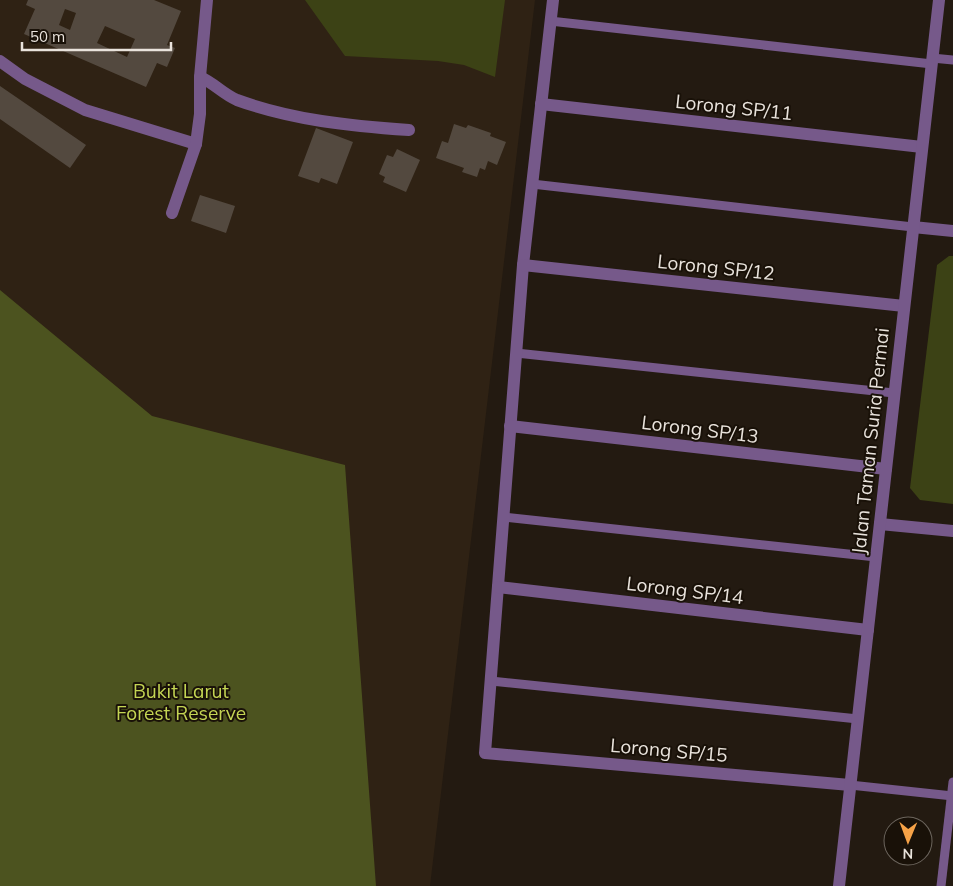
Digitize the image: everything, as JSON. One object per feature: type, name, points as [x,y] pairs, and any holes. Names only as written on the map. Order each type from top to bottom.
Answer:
[{"type":"street","points":[[172,213],[196,144],[200,114],[200,77],[207,0]]},
{"type":"street","points":[[491,681],[523,265],[553,0]]},
{"type":"street","name":"Jalan Taman Suria Permai","points":[[839,886],[939,0]]},
{"type":"street","points":[[0,61],[24,79],[85,110],[196,144]]},
{"type":"street","points":[[200,77],[210,81],[236,100],[299,118],[365,127],[409,130]]},
{"type":"street","name":"Lorong SP/11","points":[[541,104],[922,147]]},
{"type":"street","points":[[913,227],[953,231]]},
{"type":"street","name":"Lorong SP/12","points":[[523,265],[904,306]]},
{"type":"street","name":"Lorong SP/13","points":[[510,426],[886,470]]},
{"type":"street","points":[[880,524],[953,531]]},
{"type":"street","name":"Lorong SP/14","points":[[498,587],[868,630]]},
{"type":"street","name":"Lorong SP/15","points":[[491,681],[485,753],[850,785]]},
{"type":"lane","points":[[550,22],[932,61],[953,60]]},
{"type":"lane","points":[[532,184],[913,227]]},
{"type":"lane","points":[[516,353],[894,393]]},
{"type":"lane","points":[[503,517],[876,557]]},
{"type":"lane","points":[[491,681],[858,720]]},
{"type":"lane","points":[[941,886],[953,782]]},
{"type":"lane","points":[[850,785],[952,796]]},
{"type":"shaded area","points":[[0,0],[535,0],[430,886],[0,886]]},
{"type":"green space","points":[[305,0],[505,0],[495,77],[464,65],[438,61],[345,56]]},
{"type":"green space","points":[[949,256],[953,256],[953,504],[920,500],[910,488],[937,265]]},
{"type":"green space","name":"Bukit Larut Forest Reserve","points":[[0,290],[152,416],[345,465],[376,886],[0,886]]},
{"type":"building","points":[[28,0],[154,0],[181,11],[167,45],[175,48],[167,67],[157,63],[146,87],[24,34],[35,9],[26,5]],"holes":[[[65,9],[76,13],[70,30],[59,25]],[[105,26],[135,39],[127,57],[97,43]]]},
{"type":"building","points":[[0,86],[86,145],[70,168],[0,119]]},
{"type":"building","points":[[454,124],[466,128],[468,125],[491,133],[490,136],[506,142],[497,165],[488,161],[485,170],[480,168],[477,177],[462,172],[464,168],[436,158],[442,141],[448,143]]},
{"type":"building","points":[[316,128],[353,142],[337,184],[321,178],[319,183],[298,176]]},
{"type":"building","points":[[397,149],[420,160],[406,192],[383,182],[385,177],[379,174],[387,155],[393,157]]},
{"type":"building","points":[[200,195],[235,206],[226,233],[191,221]]}]
